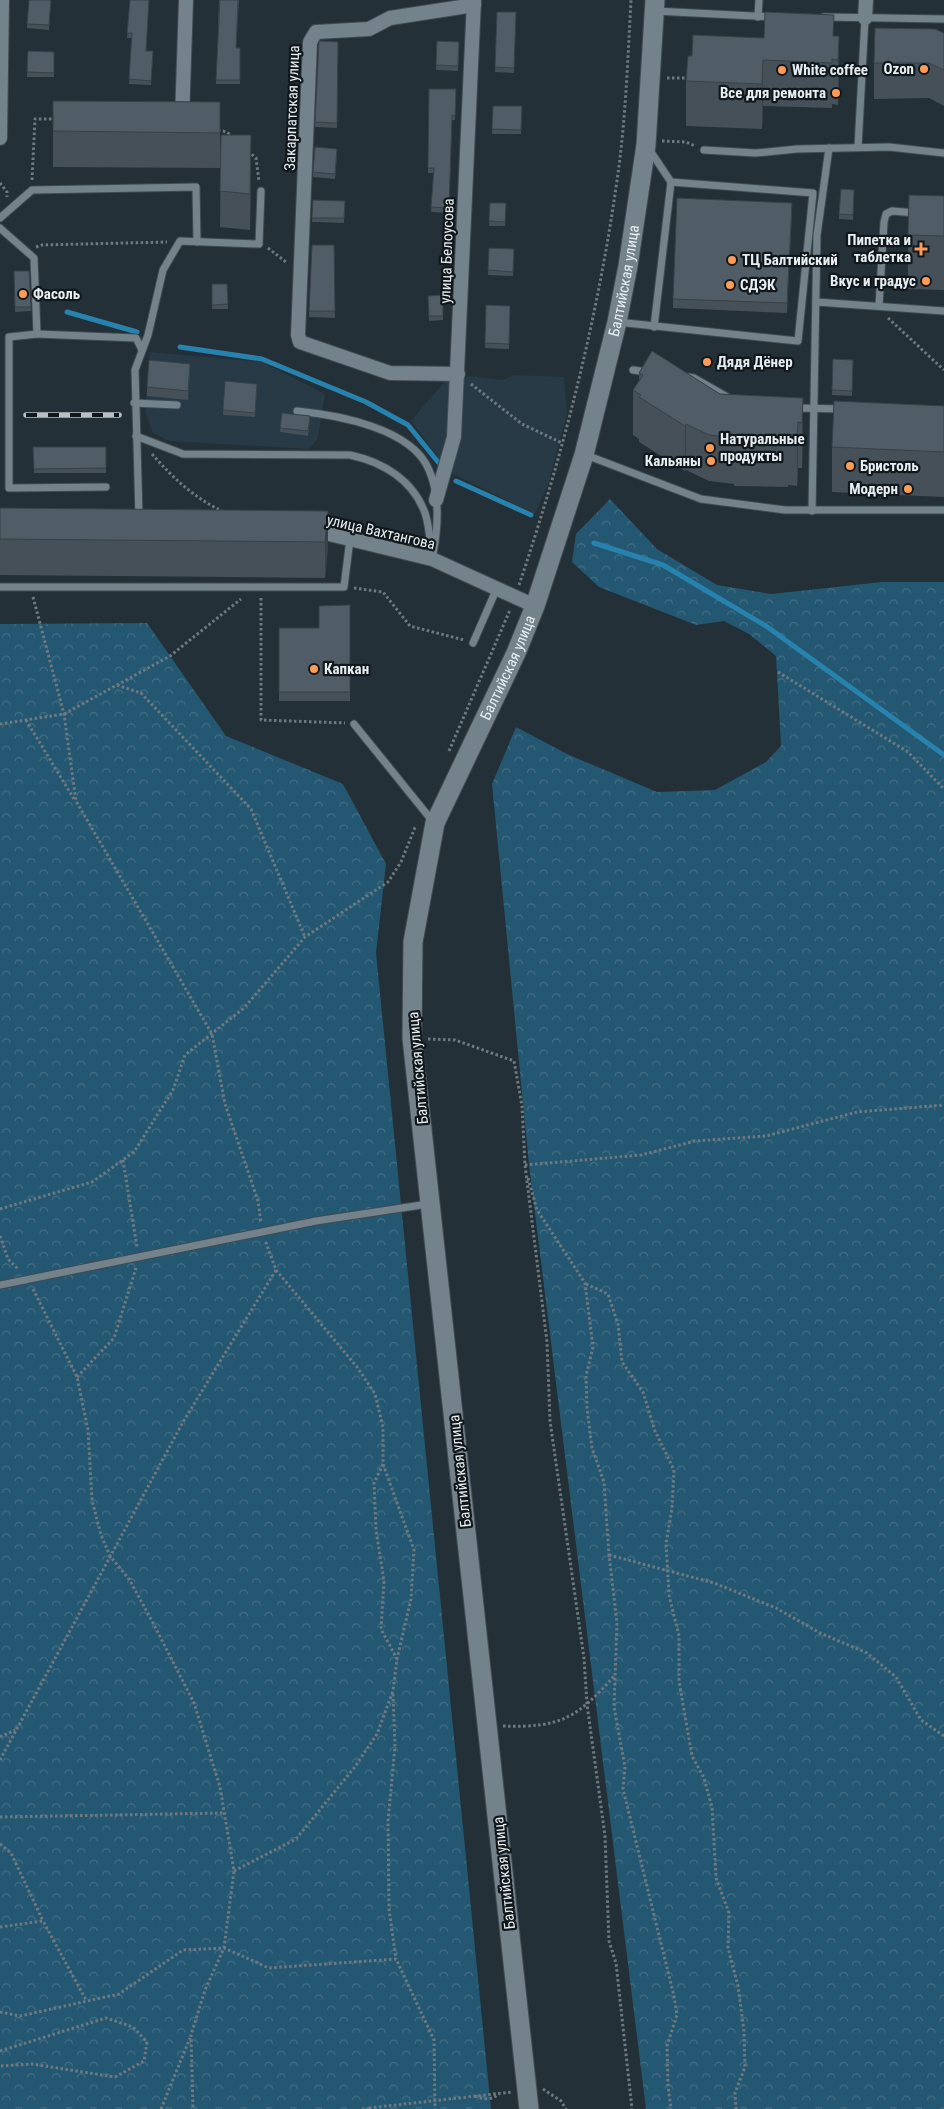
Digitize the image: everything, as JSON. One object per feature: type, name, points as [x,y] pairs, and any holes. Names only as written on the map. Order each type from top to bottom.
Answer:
[{"type":"main road","name":"Балтийская улица","points":[[529,2109],[412,1038],[413,942],[429,816],[516,653],[535,606],[584,455],[617,322],[628,266],[646,145],[654,5]]},
{"type":"street","points":[[0,138],[2,0]]},
{"type":"street","points":[[182,119],[186,0]]},
{"type":"street","points":[[866,0],[866,18]]},
{"type":"street","name":"Закарпатская улица","points":[[458,374],[390,373],[300,342],[298,335],[310,42],[316,32],[369,29],[390,18],[474,2]]},
{"type":"street","name":"улица Белоусова","points":[[436,500],[454,437],[474,2]]},
{"type":"street","name":"улица Вахтангова","points":[[294,533],[329,534],[432,559],[535,606]]},
{"type":"lane","points":[[758,17],[759,0]]},
{"type":"lane","points":[[654,5],[758,17],[786,17]]},
{"type":"lane","points":[[814,17],[944,19]]},
{"type":"lane","points":[[858,147],[866,18]]},
{"type":"lane","points":[[646,145],[671,182],[654,327]]},
{"type":"lane","points":[[704,150],[756,153],[829,148],[889,147],[944,153]]},
{"type":"lane","points":[[812,510],[817,235],[829,148]]},
{"type":"lane","points":[[617,322],[798,341],[814,193],[671,182]]},
{"type":"lane","points":[[0,218],[32,190],[196,188],[197,242]]},
{"type":"lane","points":[[139,529],[134,403],[135,370],[163,270],[180,241],[259,244],[261,191]]},
{"type":"lane","points":[[877,306],[886,214],[892,211],[927,213]]},
{"type":"lane","points":[[0,228],[34,258],[37,334]]},
{"type":"lane","points":[[816,302],[944,311]]},
{"type":"lane","points":[[0,332],[9,337],[37,334],[136,338],[142,350]]},
{"type":"lane","points":[[9,337],[9,488],[106,487]]},
{"type":"lane","points":[[632,370],[659,374]]},
{"type":"lane","points":[[676,376],[694,378],[738,402]]},
{"type":"lane","points":[[134,403],[177,405]]},
{"type":"lane","points":[[788,408],[847,409]]},
{"type":"lane","points":[[297,411],[322,413],[384,431],[404,442],[419,454],[429,470],[436,500],[436,535],[432,559]]},
{"type":"lane","points":[[136,436],[183,454],[350,455],[368,459],[388,468],[416,496],[426,514],[432,559]]},
{"type":"lane","points":[[584,455],[702,499],[785,510],[944,510]]},
{"type":"lane","points":[[0,587],[344,587],[350,539]]},
{"type":"lane","points":[[473,643],[497,588]]},
{"type":"lane","points":[[354,724],[429,816]]},
{"type":"lane","points":[[0,1285],[316,1221],[431,1204]]},
{"type":"path","points":[[446,756],[516,596],[553,481],[592,322],[608,239],[619,164],[631,0]]},
{"type":"path","points":[[666,78],[693,78]]},
{"type":"path","points":[[32,190],[35,120],[64,120]]},
{"type":"path","points":[[209,127],[227,132],[234,139]]},
{"type":"path","points":[[666,141],[686,142],[704,150]]},
{"type":"path","points":[[242,145],[256,158],[261,191]]},
{"type":"path","points":[[26,250],[42,245],[180,241]]},
{"type":"path","points":[[274,252],[289,265]]},
{"type":"path","points":[[877,306],[944,370]]},
{"type":"path","points":[[458,374],[522,424],[562,443]]},
{"type":"path","points":[[136,436],[180,485],[209,505],[231,516]]},
{"type":"path","points":[[31,587],[64,714],[76,801]]},
{"type":"path","points":[[0,724],[64,714],[170,656],[258,587]]},
{"type":"path","points":[[258,587],[261,720],[354,724]]},
{"type":"path","points":[[344,587],[383,592],[410,626],[473,643]]},
{"type":"path","points":[[778,672],[908,752],[944,789]]},
{"type":"path","points":[[117,685],[141,693],[251,809],[305,937]]},
{"type":"path","points":[[26,720],[76,801],[212,1034],[225,1104],[258,1201],[262,1233],[276,1270],[357,1367],[375,1394],[383,1426],[383,1464],[414,1550],[411,1598],[397,1659],[393,1691],[395,1746],[388,1821],[389,1909],[396,1958],[434,2040],[435,2109]]},
{"type":"path","points":[[0,1208],[92,1182],[134,1152],[173,1090],[185,1055],[244,1008],[305,937],[388,882],[429,816]]},
{"type":"path","points":[[412,1038],[455,1040],[514,1061],[522,1106],[525,1165],[547,1342],[550,1421],[584,1658],[587,1704],[606,1836],[609,1940],[616,1963],[632,2109]]},
{"type":"path","points":[[525,1165],[641,1155],[695,1141],[766,1136],[857,1112],[944,1104]]},
{"type":"path","points":[[77,1377],[114,1338],[133,1284],[138,1257],[123,1160]]},
{"type":"path","points":[[525,1165],[537,1210],[585,1283],[593,1347],[586,1376],[587,1409],[592,1448],[604,1482],[609,1555],[617,1623],[614,1707],[625,1767],[623,1789],[676,2015],[667,2046],[668,2086],[671,2109]]},
{"type":"path","points":[[0,1236],[8,1259],[28,1278],[77,1377],[88,1430],[92,1500],[101,1535],[110,1556],[129,1579],[194,1703],[220,1786],[234,1871],[224,1948],[205,1990],[191,2035],[161,2109]]},
{"type":"path","points":[[0,1760],[183,1422],[276,1270]]},
{"type":"path","points":[[585,1283],[608,1294],[618,1324],[622,1362],[643,1392],[655,1430],[674,1470],[672,1508],[666,1544],[669,1595],[679,1636],[679,1681],[692,1756],[704,1778],[712,1807],[716,1878],[729,1913],[728,1948],[738,1986],[745,2068],[735,2093],[736,2109]]},
{"type":"path","points":[[383,1464],[374,1483],[376,1530],[384,1581],[381,1629],[397,1659]]},
{"type":"path","points":[[609,1555],[714,1583],[776,1608],[820,1633],[867,1654],[896,1677],[921,1720],[944,1736]]},
{"type":"path","points":[[501,1726],[529,1727],[555,1722],[582,1710],[615,1675]]},
{"type":"path","points":[[234,1871],[296,1839],[354,1768],[377,1734],[393,1691]]},
{"type":"path","points":[[0,1738],[17,1730]]},
{"type":"path","points":[[0,1817],[224,1813]]},
{"type":"path","points":[[0,1844],[11,1853],[43,1921],[86,2000]]},
{"type":"path","points":[[0,1927],[43,1921]]},
{"type":"path","points":[[0,2012],[20,2016],[119,1994],[183,1950],[224,1948],[269,1968],[396,1958]]},
{"type":"path","points":[[0,2051],[106,2018],[133,2027],[147,2042],[144,2061],[115,2077],[32,2064],[0,2066]]},
{"type":"path","points":[[191,2035],[193,2109]]},
{"type":"path","points":[[472,2095],[493,2099],[501,2093]]},
{"type":"path","points":[[362,2109],[472,2095],[490,2095]]},
{"type":"shaded area","points":[[150,352],[262,362],[325,394],[318,438],[309,449],[169,441],[153,433],[145,412]]},
{"type":"shaded area","points":[[514,375],[564,377],[567,413],[548,485],[535,514],[449,472],[411,421],[446,380],[472,376],[502,380]]},
{"type":"green space","points":[[610,499],[657,549],[717,585],[771,594],[882,582],[944,582],[944,2109],[646,2109],[529,1165],[492,784],[516,727],[567,754],[657,792],[715,790],[766,762],[781,746],[776,656],[749,634],[724,621],[696,625],[599,587],[572,562],[576,534]]},
{"type":"green space","points":[[147,623],[226,736],[343,784],[386,864],[376,953],[491,2109],[0,2109],[0,624]]},
{"type":"building","points":[[29,0],[51,0],[49,25],[27,24]]},
{"type":"building","points":[[130,0],[149,0],[146,51],[153,51],[151,81],[129,79],[132,33],[127,33]]},
{"type":"building","points":[[220,0],[238,0],[236,48],[240,48],[240,80],[216,80]]},
{"type":"building","points":[[497,12],[516,12],[514,68],[495,67]]},
{"type":"building","points":[[765,12],[834,15],[833,36],[839,36],[838,60],[832,59],[832,63],[763,60],[762,84],[686,81],[688,56],[692,56],[693,35],[764,38]]},
{"type":"building","points":[[875,28],[935,29],[944,33],[944,70],[929,63],[874,63]]},
{"type":"building","points":[[319,41],[338,42],[337,123],[315,122]]},
{"type":"building","points":[[437,41],[459,42],[458,66],[436,65]]},
{"type":"building","points":[[28,51],[54,52],[54,73],[27,72]]},
{"type":"building","points":[[429,89],[456,89],[455,116],[452,115],[449,208],[431,207],[434,168],[428,168]]},
{"type":"building","points":[[53,101],[220,102],[220,133],[53,131]]},
{"type":"building","points":[[493,106],[522,106],[521,130],[492,129]]},
{"type":"building","points":[[221,135],[251,135],[250,194],[220,191]]},
{"type":"building","points":[[315,147],[337,149],[335,174],[313,172]]},
{"type":"building","points":[[841,189],[854,190],[853,215],[839,214]]},
{"type":"building","points":[[909,195],[944,196],[944,236],[908,235]]},
{"type":"building","name":"ТЦ Балтийский","points":[[677,198],[792,203],[787,303],[673,299]]},
{"type":"building","points":[[313,200],[345,201],[344,218],[312,218]]},
{"type":"building","points":[[490,203],[506,203],[505,222],[489,221]]},
{"type":"building","points":[[312,245],[334,245],[335,311],[309,311]]},
{"type":"building","points":[[489,248],[514,249],[513,272],[488,270]]},
{"type":"building","name":"Фасоль","points":[[14,271],[29,271],[31,307],[15,307]]},
{"type":"building","points":[[212,284],[227,284],[228,304],[212,305]]},
{"type":"building","points":[[443,295],[443,316],[429,316],[428,296]]},
{"type":"building","points":[[486,305],[510,306],[509,344],[485,343]]},
{"type":"building","points":[[652,351],[720,394],[803,398],[802,423],[798,422],[797,440],[788,440],[788,442],[734,441],[734,438],[709,435],[686,424],[685,426],[639,397],[641,395],[633,390],[643,375],[639,373]]},
{"type":"building","points":[[833,359],[853,360],[852,391],[832,390]]},
{"type":"building","points":[[149,360],[190,364],[188,391],[147,387]]},
{"type":"building","points":[[225,381],[257,384],[255,413],[223,410]]},
{"type":"building","points":[[834,401],[944,406],[944,452],[832,447]]},
{"type":"building","points":[[282,413],[310,416],[308,431],[280,428]]},
{"type":"building","points":[[33,447],[106,447],[106,468],[34,469]]},
{"type":"building","points":[[0,508],[328,511],[325,542],[0,539]]},
{"type":"building","name":"Капкан","points":[[350,605],[350,692],[279,692],[279,628],[319,628],[319,606]]},
{"type":"waterway","points":[[67,312],[137,332]]},
{"type":"waterway","points":[[180,347],[262,359],[366,402],[408,425],[438,462]]},
{"type":"waterway","points":[[456,481],[531,515]]},
{"type":"waterway","points":[[594,543],[663,565],[766,626],[944,755]]},
{"type":"railway","points":[[26,415],[119,415]]},
{"type":"place","name":"Ozon","points":[[924,69]]},
{"type":"place","name":"White coffee","points":[[782,70]]},
{"type":"place","name":"Все для ремонта","points":[[836,93]]},
{"type":"place","name":"Пипетка и таблетка","points":[[921,249]]},
{"type":"place","name":"ТЦ Балтийский","points":[[732,260]]},
{"type":"place","name":"Вкус и градус","points":[[926,281]]},
{"type":"place","name":"СДЭК","points":[[730,285]]},
{"type":"place","name":"Фасоль","points":[[23,294]]},
{"type":"place","name":"Дядя Дёнер","points":[[707,362]]},
{"type":"place","name":"Натуральные продукты","points":[[710,448]]},
{"type":"place","name":"Кальяны","points":[[711,461]]},
{"type":"place","name":"Бристоль","points":[[850,466]]},
{"type":"place","name":"Модерн","points":[[908,489]]},
{"type":"place","name":"Капкан","points":[[314,669]]}]
